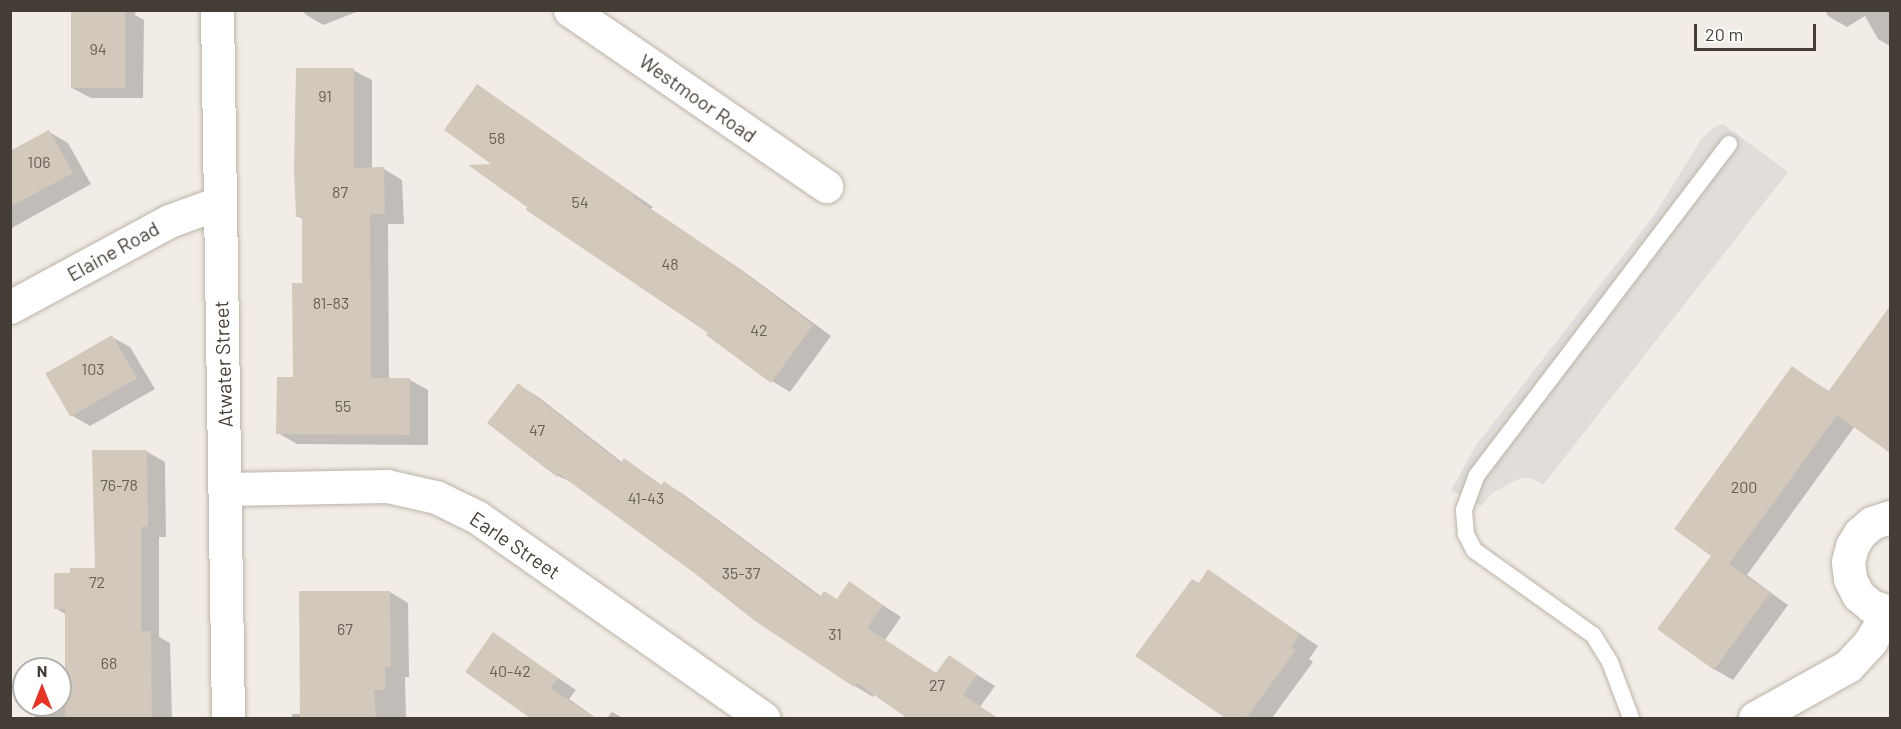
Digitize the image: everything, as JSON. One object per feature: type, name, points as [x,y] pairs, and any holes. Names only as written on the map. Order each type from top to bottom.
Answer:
[{"type":"street","name":"Atwater Street","points":[[217,10],[228,718]]},
{"type":"street","name":"Westmoor Road","points":[[570,10],[826,186]]},
{"type":"street","name":"Elaine Road","points":[[10,307],[169,221],[219,203]]},
{"type":"street","name":"Earle Street","points":[[226,489],[387,486],[436,497],[477,517],[763,718]]},
{"type":"street","points":[[1755,718],[1848,666],[1870,642],[1889,612],[1871,606],[1858,595],[1850,579],[1848,562],[1852,546],[1860,533],[1872,522],[1890,517]]},
{"type":"lane","points":[[1631,718],[1610,662],[1593,635],[1474,550],[1466,534],[1464,510],[1477,475],[1729,144]]},
{"type":"shaded area","points":[[1723,124],[1788,172],[1543,485],[1532,478],[1521,478],[1492,493],[1481,506],[1451,490],[1477,444],[1655,214],[1702,138],[1716,126]]},
{"type":"building","points":[[71,10],[125,10],[125,88],[71,88]]},
{"type":"building","points":[[296,68],[354,68],[354,168],[384,167],[385,214],[370,214],[371,378],[410,378],[410,435],[276,434],[277,377],[293,377],[292,283],[302,283],[302,216],[296,217],[294,170]]},
{"type":"building","points":[[477,84],[635,195],[633,197],[724,258],[813,325],[771,383],[706,335],[708,333],[526,210],[527,207],[468,165],[491,164],[444,130]]},
{"type":"building","points":[[49,130],[73,173],[10,207],[10,151]]},
{"type":"building","points":[[1890,306],[1890,453],[1837,415],[1729,564],[1770,593],[1714,670],[1657,629],[1711,556],[1674,529],[1792,366],[1828,392]]},
{"type":"building","points":[[112,335],[137,378],[70,417],[45,374]]},
{"type":"building","points":[[518,383],[621,463],[624,458],[661,485],[664,481],[820,597],[824,591],[837,599],[849,581],[883,605],[867,628],[936,673],[949,655],[977,674],[963,695],[998,718],[907,718],[857,683],[854,687],[755,621],[693,572],[559,474],[557,477],[487,423]]},
{"type":"building","points":[[92,450],[147,450],[148,527],[141,527],[141,631],[151,631],[152,718],[65,718],[72,717],[72,657],[65,657],[65,609],[54,609],[54,573],[70,573],[70,568],[95,568]]},
{"type":"building","points":[[1208,569],[1300,634],[1291,647],[1296,650],[1246,718],[1225,718],[1135,656],[1192,579],[1199,583]]},
{"type":"building","points":[[299,591],[390,591],[391,667],[385,667],[385,690],[374,690],[376,718],[300,718]]},
{"type":"building","points":[[493,632],[558,678],[551,688],[595,718],[530,718],[465,672]]}]
